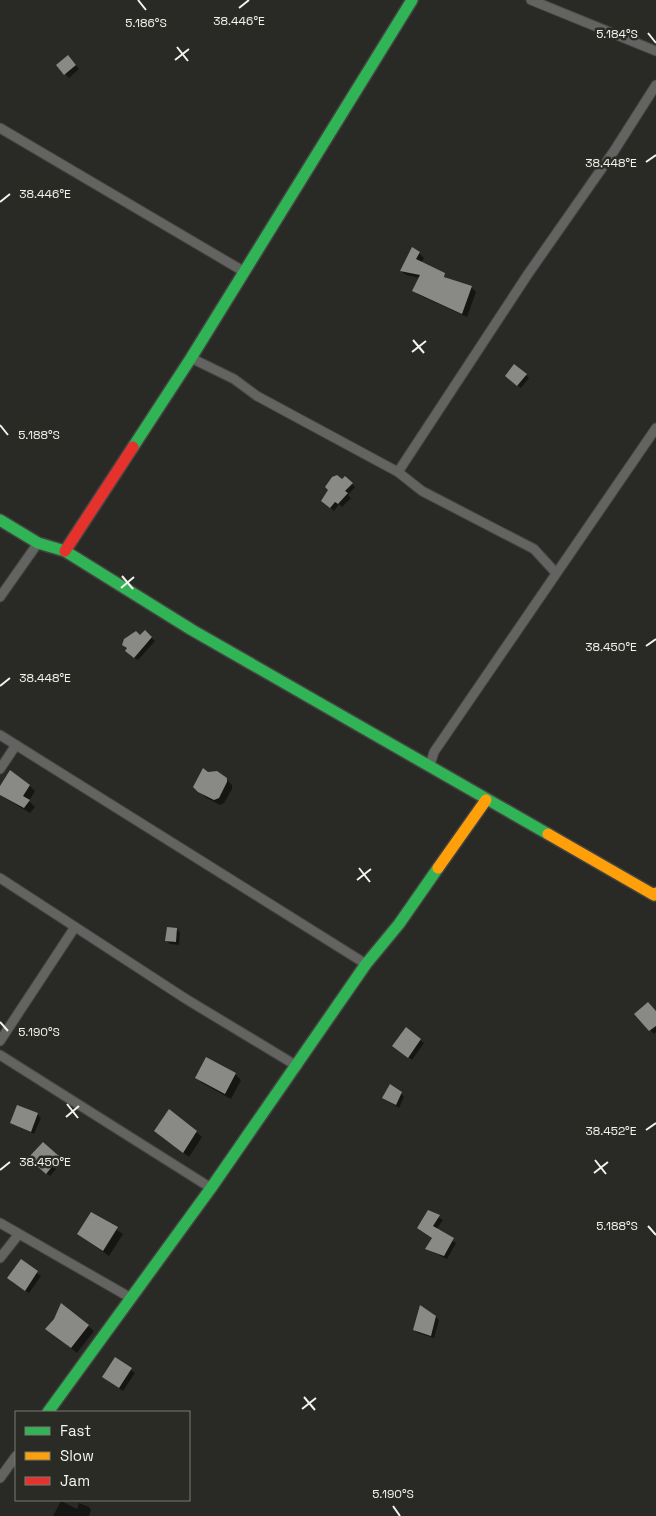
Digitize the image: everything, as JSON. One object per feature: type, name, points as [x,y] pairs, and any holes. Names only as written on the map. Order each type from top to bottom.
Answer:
[{"type":"street","points":[[65,552],[191,358],[412,0]]},
{"type":"street","points":[[531,0],[656,51]]},
{"type":"street","points":[[398,472],[528,274],[614,151],[656,85]]},
{"type":"street","points":[[0,128],[243,271]]},
{"type":"street","points":[[191,358],[234,379],[257,396],[398,472],[422,491],[534,549],[556,573]]},
{"type":"street","points":[[430,766],[434,752],[656,428]]},
{"type":"street","points":[[0,520],[38,543],[65,552],[192,630],[486,800],[654,895],[656,893]]},
{"type":"street","points":[[0,597],[38,543]]},
{"type":"street","points":[[0,734],[366,964]]},
{"type":"street","points":[[0,769],[16,745]]},
{"type":"street","points":[[49,1411],[211,1188],[366,964],[399,924],[486,800]]},
{"type":"street","points":[[0,878],[186,999],[297,1066]]},
{"type":"street","points":[[0,1042],[75,927]]},
{"type":"street","points":[[0,1054],[211,1188]]},
{"type":"street","points":[[0,1222],[131,1298]]},
{"type":"street","points":[[0,1258],[19,1234]]},
{"type":"street","points":[[0,1478],[15,1457]]},
{"type":"building","points":[[68,55],[76,65],[64,75],[56,65]]},
{"type":"building","points":[[412,247],[420,252],[416,259],[445,273],[444,277],[472,286],[462,314],[412,291],[420,275],[400,271]]},
{"type":"building","points":[[514,364],[527,374],[517,386],[505,376]]},
{"type":"building","points":[[337,475],[342,479],[345,476],[353,483],[345,491],[348,493],[338,504],[335,502],[330,508],[321,501],[328,490],[325,487],[332,477]]},
{"type":"building","points":[[145,630],[152,637],[134,658],[125,651],[127,648],[122,645],[124,639],[136,631],[140,635]]},
{"type":"building","points":[[203,768],[208,772],[217,771],[227,778],[219,798],[214,800],[198,792],[193,787]]},
{"type":"building","points":[[10,770],[30,785],[23,796],[30,800],[24,808],[0,795],[0,786]]},
{"type":"building","points":[[167,927],[177,928],[176,942],[165,941]]},
{"type":"building","points":[[648,1002],[656,1011],[656,1026],[649,1031],[634,1014]]},
{"type":"building","points":[[406,1027],[421,1039],[408,1058],[392,1046]]},
{"type":"building","points":[[206,1057],[236,1073],[225,1094],[195,1078]]},
{"type":"building","points":[[390,1084],[402,1092],[396,1105],[382,1098]]},
{"type":"building","points":[[17,1105],[38,1113],[31,1132],[10,1123]]},
{"type":"building","points":[[169,1109],[197,1131],[183,1153],[154,1131]]},
{"type":"building","points":[[43,1142],[60,1157],[46,1174],[28,1158]]},
{"type":"building","points":[[428,1210],[440,1215],[433,1226],[454,1238],[444,1256],[425,1249],[432,1238],[417,1228]]},
{"type":"building","points":[[91,1212],[118,1227],[103,1251],[77,1234]]},
{"type":"building","points":[[21,1259],[38,1271],[25,1291],[7,1278]]},
{"type":"building","points":[[61,1303],[89,1325],[71,1348],[45,1329],[54,1319]]},
{"type":"building","points":[[420,1305],[436,1316],[431,1336],[413,1330]]},
{"type":"building","points":[[115,1357],[132,1368],[119,1388],[102,1377]]},
{"type":"traffic: fast","points":[[133,447],[191,358],[412,0]]},
{"type":"traffic: fast","points":[[0,520],[38,543],[65,551],[192,630],[548,834]]},
{"type":"traffic: fast","points":[[49,1411],[211,1188],[366,964],[399,924],[438,868]]},
{"type":"traffic: slow","points":[[438,868],[486,800]]},
{"type":"traffic: slow","points":[[548,834],[654,895],[656,893]]},
{"type":"traffic: jam","points":[[65,551],[133,447]]}]
